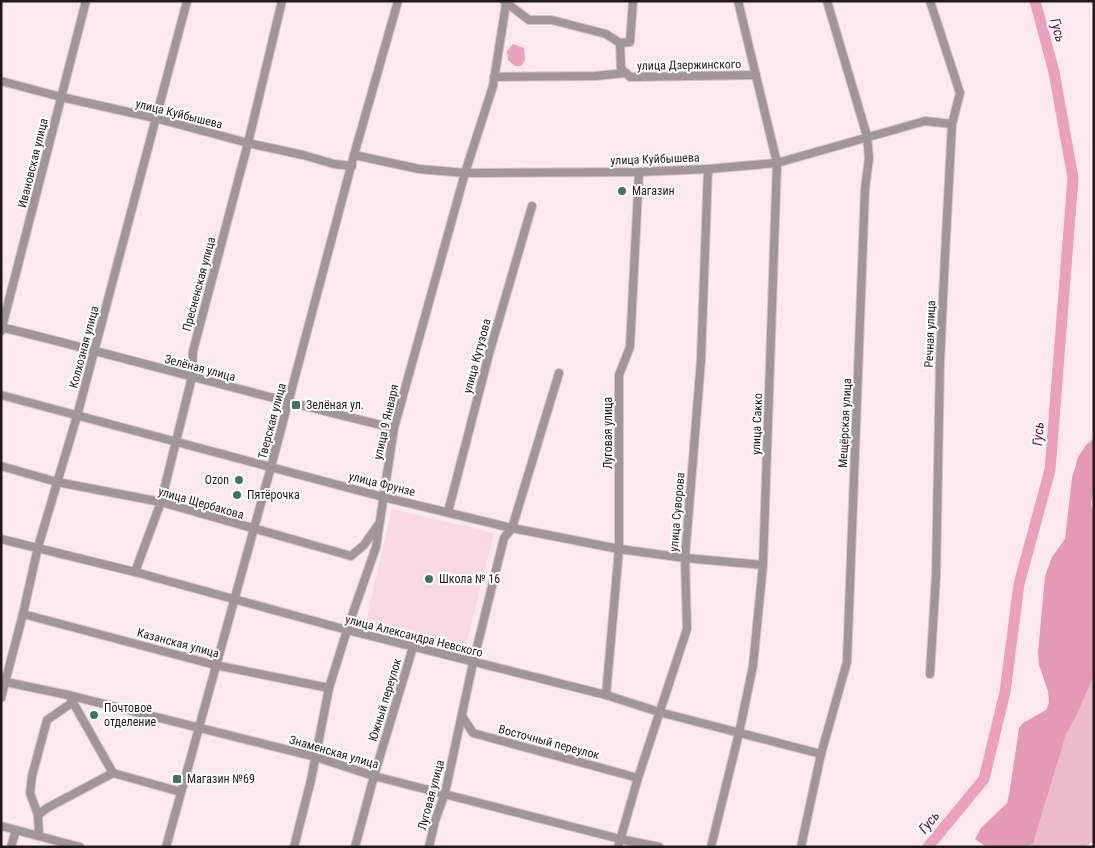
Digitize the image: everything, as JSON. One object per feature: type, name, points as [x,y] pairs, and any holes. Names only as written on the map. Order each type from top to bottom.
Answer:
[{"type":"street","name":"Ивановская улица","points":[[2,328],[86,1]]},
{"type":"street","name":"Колхозная улица","points":[[1,698],[3,682],[23,614],[38,547],[77,416],[187,1]]},
{"type":"street","name":"Пресненская улица","points":[[135,572],[161,502],[192,377],[193,351],[248,143],[282,1]]},
{"type":"street","name":"Тверская улица","points":[[166,847],[271,467],[354,155],[398,1]]},
{"type":"street","name":"улица Дзержинского","points":[[633,1],[630,42],[620,43],[621,68],[630,77],[756,75]]},
{"type":"street","name":"улица Сакко","points":[[711,847],[739,733],[753,666],[763,565],[777,163],[738,1]]},
{"type":"street","name":"Мещёрская улица","points":[[801,847],[822,754],[847,662],[865,189],[868,158],[867,136],[827,1]]},
{"type":"street","name":"Речная улица","points":[[930,1],[960,92],[952,124],[940,352],[936,576],[930,674]]},
{"type":"street","points":[[505,3],[530,20],[561,22],[606,34],[620,43]]},
{"type":"street","name":"улица 9 Января","points":[[294,847],[316,756],[329,688],[376,547],[394,428],[465,173],[494,77],[505,3]]},
{"type":"street","points":[[494,77],[595,76],[626,73]]},
{"type":"street","name":"улица Куйбышева","points":[[1,81],[334,164],[352,166]]},
{"type":"street","name":"улица Куйбышева","points":[[354,155],[419,169],[465,173],[640,172],[708,169],[777,163],[925,121],[952,124]]},
{"type":"street","name":"улица Суворова","points":[[618,843],[687,629],[685,558],[701,360],[708,169]]},
{"type":"street","name":"Луговая улица","points":[[606,695],[619,549],[619,375],[630,347],[640,172]]},
{"type":"street","name":"улица Кутузова","points":[[448,512],[488,354],[532,206]]},
{"type":"street","name":"Зелёная улица","points":[[2,328],[95,350],[288,403],[394,428]]},
{"type":"street","name":"Луговая улица","points":[[429,847],[445,794],[473,663],[504,538],[512,528],[559,373]]},
{"type":"street","name":"улица Фрунзе","points":[[1,395],[271,467],[512,528],[619,549],[685,558],[763,565]]},
{"type":"street","name":"улица Щербакова","points":[[1,466],[58,482],[161,502],[351,556],[364,545],[379,524]]},
{"type":"street","name":"улица Александра Невского","points":[[1,539],[235,598],[473,663],[606,695],[660,712],[822,754]]},
{"type":"street","name":"Казанская улица","points":[[23,614],[215,665],[329,688]]},
{"type":"street","name":"Южный переулок","points":[[355,847],[374,776],[413,647]]},
{"type":"street","name":"Знаменская улица","points":[[3,682],[316,756],[374,776],[618,843],[659,847]]},
{"type":"street","points":[[39,836],[38,815],[30,793],[32,776],[47,720],[70,699],[113,773]]},
{"type":"street","name":"Восточный переулок","points":[[462,716],[473,733],[638,778]]},
{"type":"street","points":[[38,815],[46,808],[113,773],[180,792]]},
{"type":"street","points":[[1,826],[80,847]]},
{"type":"street","points":[[11,847],[16,830]]},
{"type":"shaded area","points":[[513,44],[524,48],[525,61],[521,66],[515,66],[508,60],[507,51]]},
{"type":"shaded area","points":[[1094,438],[1094,486],[1091,504],[1094,513],[1093,677],[1066,734],[1033,843],[1028,847],[985,846],[975,839],[981,828],[1008,802],[1019,728],[1023,723],[1046,710],[1049,703],[1048,691],[1039,665],[1038,652],[1045,576],[1052,557],[1065,539],[1072,478],[1078,457],[1086,445]]},
{"type":"shaded area","name":"Школа № 16","points":[[392,509],[494,533],[465,649],[365,626]]},
{"type":"shaded area","points":[[1094,607],[1094,841],[1084,847],[997,847],[1018,753],[1070,695]]},
{"type":"waterway","name":"Гусь","points":[[928,847],[984,779],[1005,692],[1019,584],[1050,470],[1073,178],[1054,72],[1035,1]]},
{"type":"place","name":"Магазин","points":[[622,191]]},
{"type":"place","name":"Зелёная ул.","points":[[296,405]]},
{"type":"place","name":"Ozon","points":[[239,480]]},
{"type":"place","name":"Пятёрочка","points":[[237,495]]},
{"type":"place","name":"Школа № 16","points":[[429,579]]},
{"type":"place","name":"Почтовое отделение","points":[[94,715]]},
{"type":"place","name":"Магазин №69","points":[[177,779]]}]
